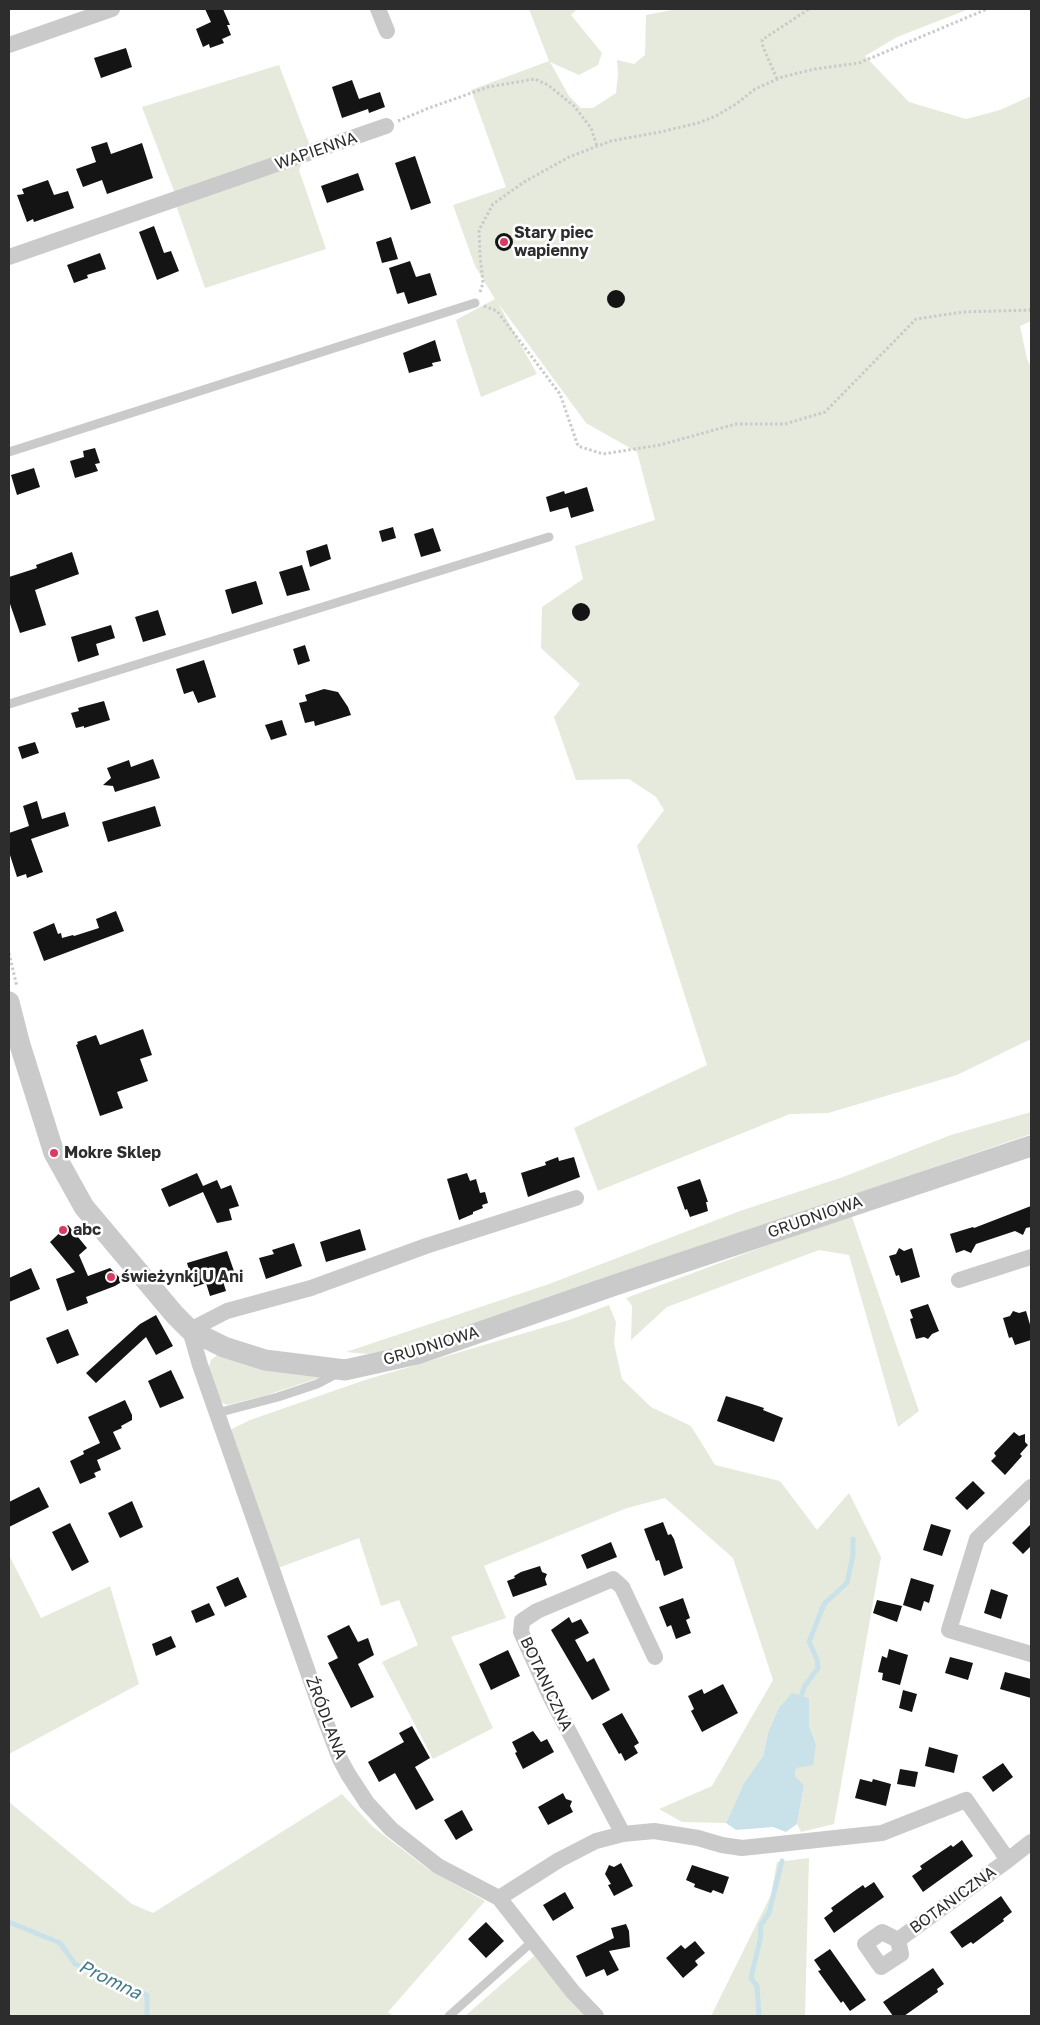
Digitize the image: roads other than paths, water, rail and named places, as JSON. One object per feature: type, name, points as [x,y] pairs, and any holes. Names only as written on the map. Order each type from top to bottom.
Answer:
[{"type":"street","points":[[9,45],[112,9]]},
{"type":"street","points":[[378,9],[387,31]]},
{"type":"street","name":"WAPIENNA","points":[[9,257],[386,126]]},
{"type":"street","name":"GRUDNIOWA","points":[[9,1002],[20,1045],[54,1153],[84,1207],[175,1316],[190,1330],[224,1347],[265,1360],[345,1370],[418,1354],[615,1285],[1031,1146]]},
{"type":"street","points":[[190,1330],[227,1311],[311,1288],[426,1246],[576,1198]]},
{"type":"street","points":[[959,1280],[1031,1257]]},
{"type":"street","name":"ŹRÓDLANA","points":[[190,1330],[200,1365],[322,1712],[340,1759],[348,1774],[367,1803],[391,1829],[438,1866],[499,1898],[534,1940],[573,1992],[596,2016]]},
{"type":"street","points":[[1031,1487],[977,1539],[949,1630],[1031,1654]]},
{"type":"street","name":"BOTANICZNA","points":[[623,1834],[549,1694],[521,1632],[522,1621],[537,1611],[613,1579],[622,1587],[655,1657]]},
{"type":"street","name":"BOTANICZNA","points":[[499,1898],[560,1860],[596,1841],[623,1834],[654,1831],[742,1848],[882,1833],[966,1800],[1008,1860]]},
{"type":"street","name":"BOTANICZNA","points":[[898,1940],[1031,1842]]},
{"type":"lane","points":[[9,452],[475,303]]},
{"type":"lane","points":[[9,704],[550,537]]},
{"type":"lane","points":[[217,1413],[278,1397],[317,1384],[345,1370]]},
{"type":"lane","points":[[449,2016],[534,1940]]},
{"type":"water","points":[[792,1693],[809,1698],[809,1726],[816,1744],[813,1765],[796,1768],[795,1776],[804,1785],[797,1824],[786,1832],[773,1827],[736,1830],[726,1823],[744,1783],[763,1756],[768,1733],[779,1708]]},
{"type":"waterway","points":[[802,1694],[804,1687],[818,1668],[817,1659],[809,1642],[824,1604],[847,1583],[853,1555],[853,1539]]},
{"type":"waterway","points":[[759,2016],[757,1986],[751,1978],[760,1940],[761,1925],[769,1913],[782,1861]]},
{"type":"waterway","name":"Promna","points":[[9,1922],[60,1943],[75,1964],[147,1995],[147,2016]]},
{"type":"place","name":"Stary piec wapienny","points":[[504,242]]},
{"type":"place","name":"Mokre Sklep","points":[[54,1153]]},
{"type":"place","name":"abc","points":[[63,1230]]},
{"type":"place","name":"świeżynki U Ani","points":[[111,1277]]}]
